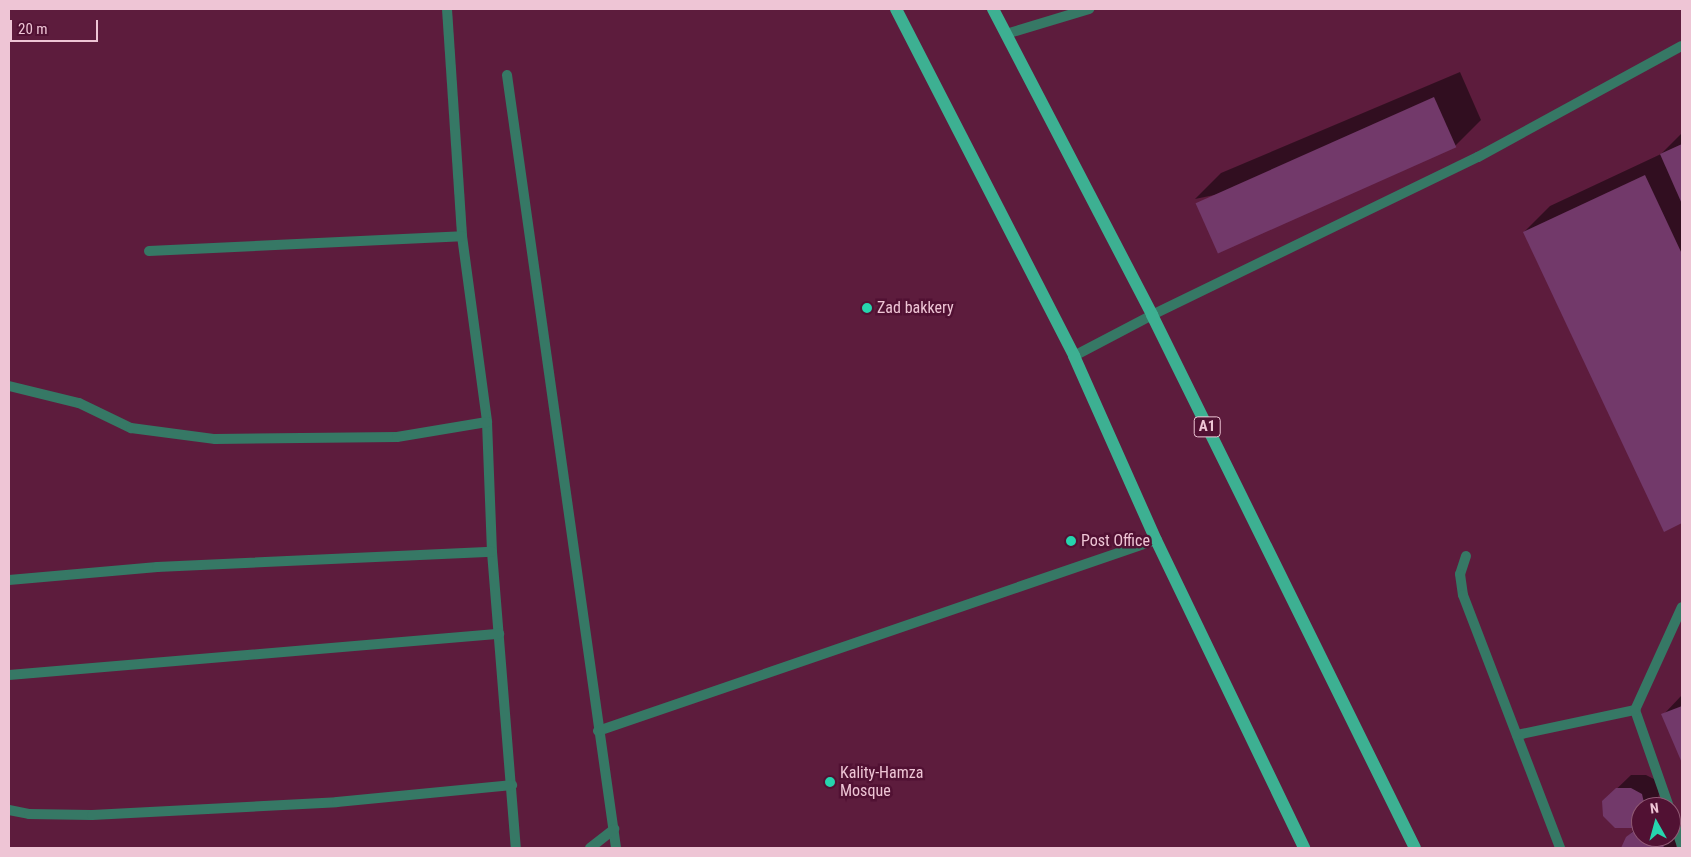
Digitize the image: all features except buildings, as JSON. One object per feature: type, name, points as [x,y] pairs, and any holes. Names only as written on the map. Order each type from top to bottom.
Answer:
[{"type":"main road","points":[[896,9],[1074,356],[1156,540],[1304,848]]},
{"type":"main road","name":"A1","points":[[993,9],[1152,315],[1415,848]]},
{"type":"street","points":[[447,9],[462,236],[487,422],[492,552],[516,848]]},
{"type":"street","points":[[1006,34],[1089,9]]},
{"type":"street","points":[[1074,356],[1152,315],[1478,157],[1682,46]]},
{"type":"street","points":[[507,75],[616,848]]},
{"type":"street","points":[[149,251],[462,236]]},
{"type":"street","points":[[9,386],[80,403],[132,428],[215,439],[397,437],[487,422]]},
{"type":"street","points":[[598,731],[1156,540]]},
{"type":"street","points":[[9,580],[157,567],[492,552]]},
{"type":"street","points":[[1466,556],[1460,574],[1463,594],[1560,848]]},
{"type":"street","points":[[1665,797],[1635,710],[1682,607]]},
{"type":"street","points":[[9,675],[499,634]]},
{"type":"street","points":[[1517,735],[1635,710]]},
{"type":"street","points":[[9,810],[29,814],[92,815],[337,802],[512,785]]},
{"type":"street","points":[[590,848],[614,829]]},
{"type":"place","name":"Zad bakkery","points":[[867,308]]},
{"type":"place","name":"Post Office","points":[[1071,541]]},
{"type":"place","name":"Kality-Hamza Mosque","points":[[830,782]]}]
